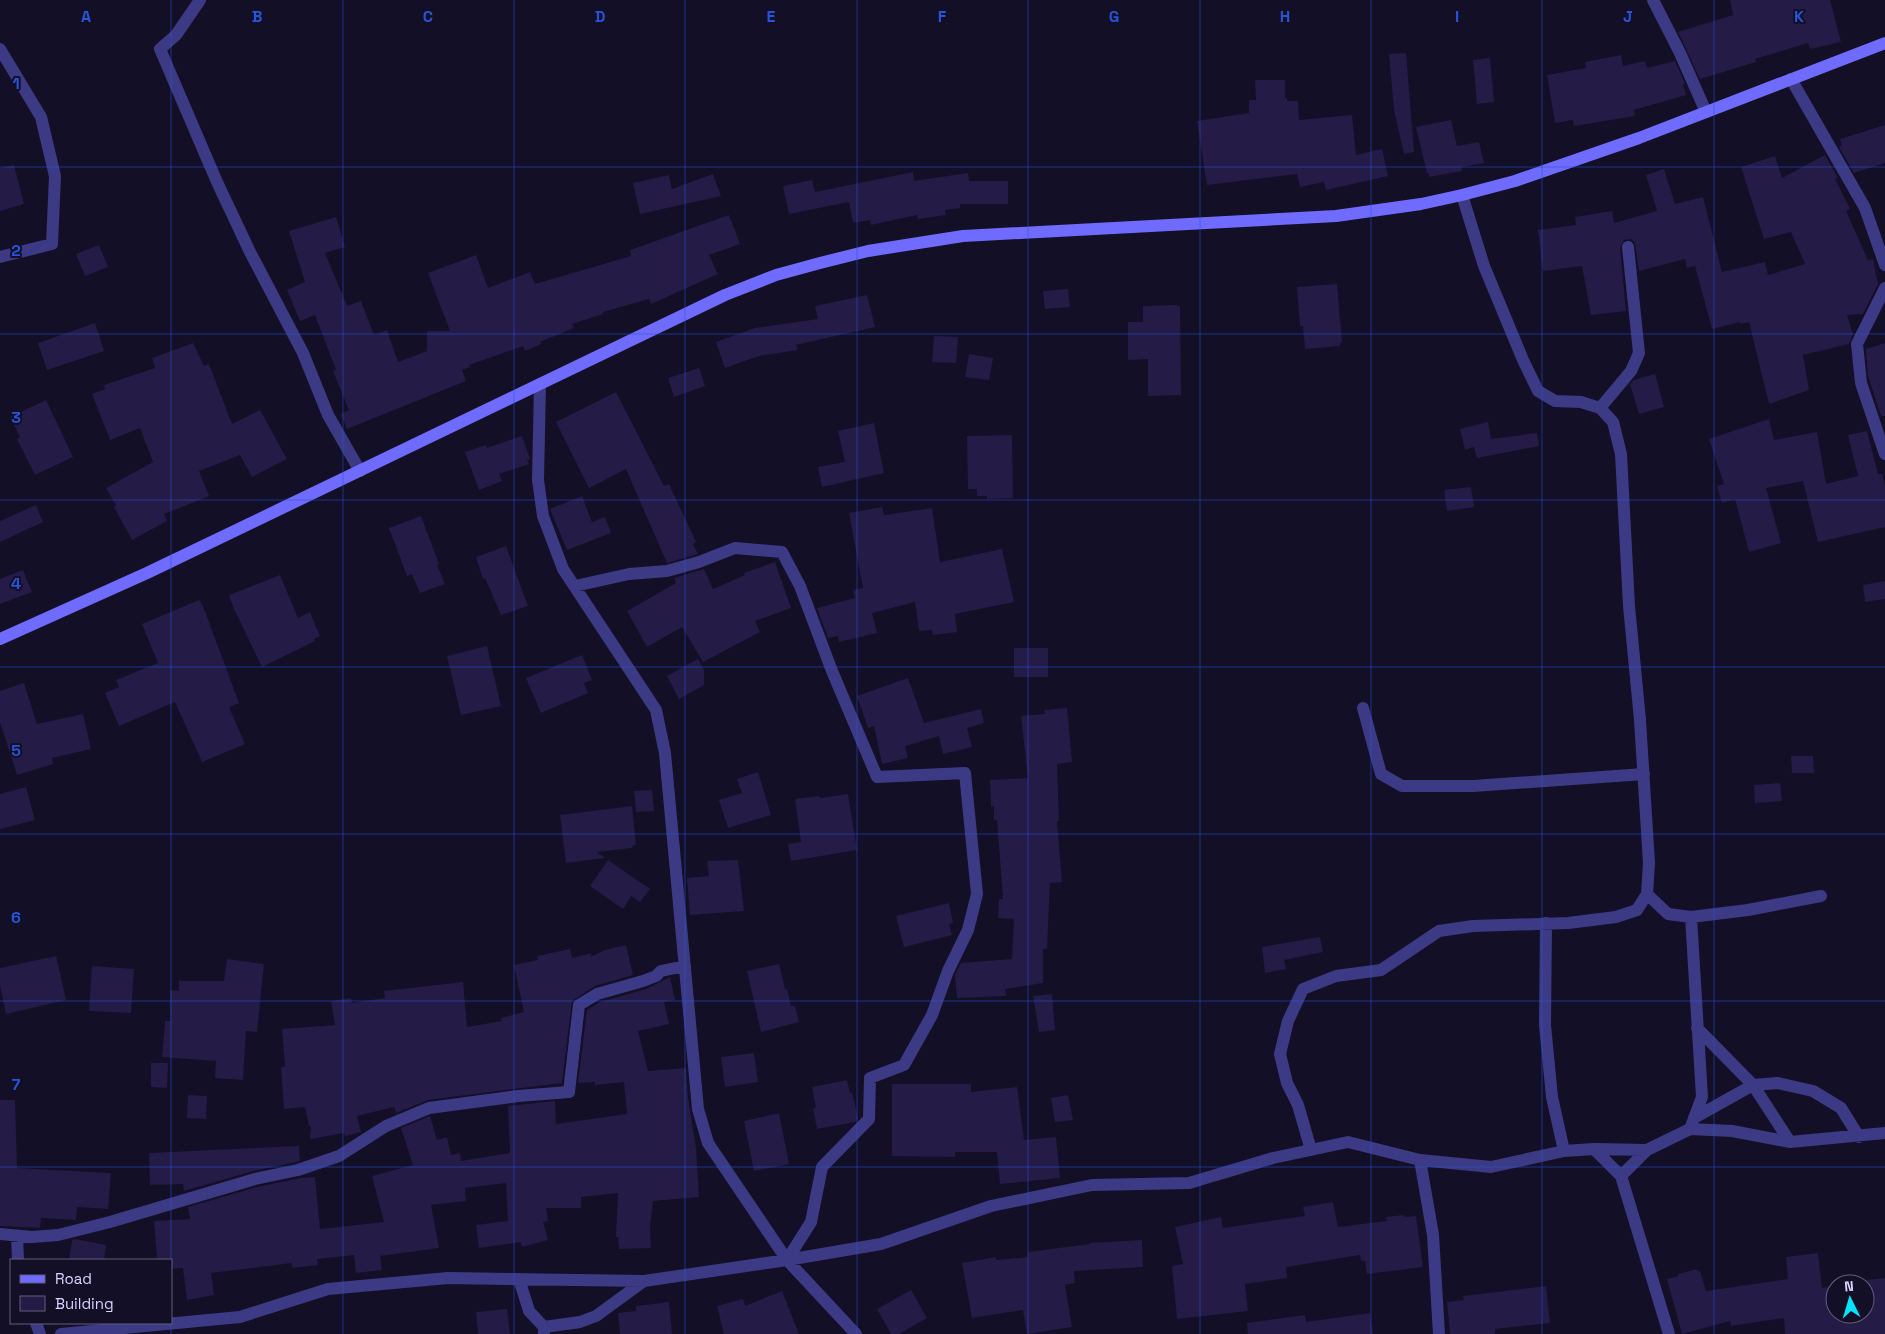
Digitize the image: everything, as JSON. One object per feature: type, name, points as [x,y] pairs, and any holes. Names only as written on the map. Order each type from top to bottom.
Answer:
[{"type":"main road","points":[[0,638],[147,573],[725,295],[776,275],[868,251],[963,236],[1336,216],[1421,204],[1515,181],[1559,166],[1885,43]]},
{"type":"street","points":[[200,0],[176,35],[160,49],[250,252],[303,353],[328,415],[360,470]]},
{"type":"street","points":[[1653,0],[1680,53],[1706,112]]},
{"type":"street","points":[[0,49],[41,117],[54,176],[52,244],[0,257]]},
{"type":"street","points":[[1791,79],[1866,208],[1885,265]]},
{"type":"street","points":[[1311,1150],[1298,1106],[1287,1083],[1280,1054],[1288,1021],[1303,988],[1336,976],[1381,970],[1439,931],[1473,926],[1568,923],[1616,917],[1637,910],[1648,894],[1649,863],[1644,774],[1629,606],[1621,454],[1613,422],[1600,408],[1581,402],[1555,401],[1538,391],[1484,266],[1462,195]]},
{"type":"street","points":[[1600,408],[1631,371],[1639,353],[1628,247]]},
{"type":"street","points":[[1885,288],[1857,344],[1861,383],[1885,454]]},
{"type":"street","points":[[540,384],[538,480],[543,516],[563,568],[656,710],[665,753],[698,1109],[708,1143],[786,1260],[856,1334]]},
{"type":"street","points":[[575,586],[628,574],[667,571],[699,562],[735,548],[782,552],[800,586],[832,670],[877,777],[965,772],[977,894],[968,930],[948,971],[932,1015],[904,1065],[870,1078],[869,1119],[822,1167],[811,1222],[786,1260]]},
{"type":"street","points":[[1362,708],[1381,774],[1402,786],[1474,786],[1644,774]]},
{"type":"street","points":[[1648,894],[1668,914],[1691,917],[1748,910],[1822,896]]},
{"type":"street","points":[[1691,917],[1702,1097],[1692,1123]]},
{"type":"street","points":[[1546,923],[1545,1025],[1552,1097],[1564,1151]]},
{"type":"street","points":[[0,1234],[32,1237],[58,1235],[110,1222],[255,1178],[298,1170],[339,1156],[386,1126],[429,1108],[518,1096],[569,1092],[578,1005],[596,994],[643,981],[656,976],[661,971],[685,966]]},
{"type":"street","points":[[1697,1028],[1753,1085],[1790,1142]]},
{"type":"street","points":[[1621,1176],[1647,1150],[1753,1085],[1778,1083],[1813,1091],[1842,1108],[1859,1137]]},
{"type":"street","points":[[1692,1123],[1790,1142],[1859,1137],[1885,1133]]},
{"type":"street","points":[[172,1323],[240,1317],[328,1289],[448,1278],[644,1281],[786,1260],[881,1244],[991,1206],[1092,1185],[1189,1183],[1273,1158],[1348,1142],[1420,1160],[1491,1166],[1564,1151],[1594,1149],[1647,1150]]},
{"type":"street","points":[[1594,1149],[1621,1176],[1669,1334]]},
{"type":"street","points":[[1420,1160],[1433,1235],[1438,1334]]},
{"type":"street","points":[[17,1236],[18,1259]]},
{"type":"street","points":[[519,1279],[529,1312],[544,1330],[580,1322],[596,1316],[644,1281]]},
{"type":"street","points":[[61,1334],[166,1324]]},
{"type":"building","points":[[1730,0],[1830,0],[1841,42],[1810,49],[1808,43],[1755,59],[1756,62],[1700,79],[1678,32],[1733,15]]},
{"type":"building","points":[[1406,53],[1414,152],[1404,154],[1394,110],[1389,54]]},
{"type":"building","points":[[1621,55],[1623,66],[1645,61],[1647,68],[1675,61],[1685,84],[1683,84],[1686,95],[1634,110],[1635,116],[1574,126],[1573,120],[1555,123],[1547,75],[1586,68],[1585,62]]},
{"type":"building","points":[[1490,58],[1494,102],[1477,104],[1473,60]]},
{"type":"building","points":[[1255,80],[1285,80],[1285,98],[1287,98],[1287,101],[1298,101],[1299,120],[1352,115],[1356,155],[1382,149],[1388,176],[1326,190],[1324,182],[1300,187],[1297,174],[1207,185],[1197,121],[1249,113],[1249,100],[1256,100]]},
{"type":"building","points":[[1451,120],[1457,146],[1479,142],[1484,163],[1461,167],[1462,171],[1429,177],[1416,127]]},
{"type":"building","points":[[1885,125],[1885,163],[1854,173],[1839,147],[1842,145],[1840,139]]},
{"type":"building","points":[[1825,155],[1838,178],[1835,179],[1850,209],[1846,211],[1868,260],[1873,259],[1878,284],[1863,314],[1847,315],[1853,334],[1849,344],[1803,355],[1809,390],[1769,404],[1749,322],[1740,324],[1740,322],[1712,329],[1695,266],[1687,268],[1685,259],[1639,271],[1635,243],[1631,239],[1624,240],[1620,248],[1626,311],[1591,315],[1582,266],[1543,271],[1538,230],[1576,225],[1575,217],[1612,211],[1614,223],[1657,211],[1646,175],[1664,169],[1675,204],[1703,197],[1722,272],[1765,262],[1768,275],[1805,264],[1791,232],[1764,239],[1741,167],[1775,156],[1782,178]]},
{"type":"building","points":[[14,165],[24,204],[0,211],[0,168]]},
{"type":"building","points":[[913,172],[914,181],[968,173],[969,181],[1008,181],[1008,204],[960,204],[960,208],[945,210],[946,215],[918,219],[917,215],[871,225],[870,220],[853,223],[849,202],[789,214],[783,186],[812,180],[815,192]]},
{"type":"building","points":[[713,174],[721,196],[640,214],[633,183],[669,175],[672,189]]},
{"type":"building","points":[[729,215],[740,244],[709,255],[718,274],[651,304],[649,299],[603,312],[603,314],[572,324],[574,328],[540,342],[541,344],[525,351],[523,346],[469,365],[470,367],[462,370],[466,381],[347,429],[341,414],[349,410],[333,371],[336,370],[315,315],[300,321],[287,290],[305,282],[289,231],[336,217],[345,247],[325,253],[347,306],[361,301],[374,335],[387,330],[398,362],[427,351],[427,331],[450,331],[428,273],[476,255],[488,288],[530,272],[535,284],[631,256],[630,250]]},
{"type":"building","points":[[99,245],[108,267],[85,276],[76,254]]},
{"type":"building","points":[[1337,284],[1342,343],[1340,343],[1340,346],[1305,349],[1303,326],[1300,326],[1297,287]]},
{"type":"building","points":[[1068,289],[1070,307],[1045,309],[1043,291]]},
{"type":"building","points":[[867,295],[875,327],[796,345],[797,350],[759,356],[725,368],[716,342],[755,328],[818,319],[815,306]]},
{"type":"building","points":[[1143,306],[1180,306],[1181,395],[1148,396],[1148,359],[1128,360],[1128,322],[1143,322]]},
{"type":"building","points":[[95,323],[104,351],[47,370],[38,343]]},
{"type":"building","points":[[934,336],[958,337],[956,363],[932,362]]},
{"type":"building","points":[[193,343],[204,366],[209,364],[232,424],[260,410],[287,459],[252,477],[240,455],[199,471],[209,496],[164,514],[167,521],[132,540],[106,488],[153,462],[140,428],[110,440],[92,394],[105,389],[104,385],[155,368],[152,358]]},
{"type":"building","points":[[1885,343],[1885,416],[1881,416],[1868,376],[1866,349]]},
{"type":"building","points":[[969,354],[993,358],[989,380],[965,377]]},
{"type":"building","points":[[699,368],[705,386],[674,397],[668,378]]},
{"type":"building","points":[[1655,374],[1664,407],[1639,414],[1630,384],[1634,380]]},
{"type":"building","points":[[616,392],[664,486],[669,484],[696,542],[693,544],[698,554],[667,563],[626,469],[589,488],[556,422]]},
{"type":"building","points":[[46,400],[73,457],[35,475],[17,439],[20,437],[10,417]]},
{"type":"building","points":[[1769,419],[1774,440],[1817,432],[1826,484],[1858,476],[1848,435],[1867,431],[1878,474],[1882,474],[1885,486],[1885,527],[1818,542],[1803,481],[1766,488],[1781,543],[1749,552],[1735,499],[1722,503],[1717,486],[1724,484],[1709,439]]},
{"type":"building","points":[[1488,422],[1491,439],[1537,433],[1539,446],[1477,458],[1474,447],[1465,450],[1460,429]]},
{"type":"building","points":[[874,423],[884,473],[822,487],[818,467],[845,462],[838,431]]},
{"type":"building","points":[[1012,435],[1013,498],[987,499],[987,496],[977,496],[977,489],[968,489],[967,436]]},
{"type":"building","points":[[522,436],[530,459],[527,460],[529,464],[499,474],[502,481],[479,490],[465,452],[486,445],[487,448]]},
{"type":"building","points":[[1471,487],[1474,507],[1447,511],[1444,490]]},
{"type":"building","points":[[582,496],[592,522],[605,517],[611,533],[567,550],[550,509]]},
{"type":"building","points":[[36,505],[43,522],[0,542],[0,521]]},
{"type":"building","points":[[882,507],[884,515],[932,508],[940,562],[1002,549],[1014,602],[955,614],[957,632],[933,635],[932,630],[919,631],[915,602],[872,613],[877,633],[839,642],[838,636],[828,638],[817,608],[855,598],[853,590],[863,588],[849,513]]},
{"type":"building","points":[[421,516],[445,584],[420,593],[412,574],[407,576],[389,528]]},
{"type":"building","points":[[506,546],[528,606],[501,615],[485,578],[483,579],[476,557]]},
{"type":"building","points":[[775,562],[791,608],[755,621],[760,632],[703,662],[682,627],[647,647],[627,611],[676,583],[674,578],[704,569],[713,589],[745,575],[744,573]]},
{"type":"building","points":[[23,570],[32,592],[0,604],[0,579]]},
{"type":"building","points":[[280,575],[298,618],[310,612],[320,636],[314,639],[315,641],[262,667],[229,595]]},
{"type":"building","points":[[1885,581],[1885,599],[1865,602],[1863,585]]},
{"type":"building","points":[[199,600],[203,606],[239,703],[229,707],[245,744],[202,762],[175,702],[119,726],[105,693],[119,687],[116,680],[158,663],[142,624]]},
{"type":"building","points":[[487,646],[501,706],[461,715],[447,656]]},
{"type":"building","points":[[1014,648],[1048,648],[1048,677],[1014,677]]},
{"type":"building","points":[[582,655],[592,680],[584,683],[588,693],[541,713],[526,678]]},
{"type":"building","points":[[698,659],[704,670],[704,685],[679,699],[667,676]]},
{"type":"building","points":[[908,678],[924,723],[981,709],[984,723],[967,728],[972,747],[943,754],[939,736],[905,746],[908,758],[882,764],[874,726],[868,728],[857,696]]},
{"type":"building","points":[[24,683],[37,724],[83,714],[91,749],[52,758],[53,764],[17,775],[0,722],[0,691]]},
{"type":"building","points":[[1067,708],[1072,762],[1057,764],[1059,821],[1057,821],[1062,882],[1050,883],[1047,949],[1043,949],[1043,983],[1005,989],[1006,996],[957,998],[955,975],[961,963],[1012,959],[1014,919],[998,918],[999,899],[1003,899],[997,820],[994,820],[994,806],[991,807],[990,780],[1028,778],[1021,716],[1045,714],[1044,710]]},
{"type":"building","points":[[1791,756],[1813,756],[1814,773],[1792,773]]},
{"type":"building","points":[[758,772],[771,815],[728,828],[719,800],[742,793],[737,779]]},
{"type":"building","points":[[1780,783],[1782,801],[1755,803],[1754,785]]},
{"type":"building","points":[[26,787],[35,820],[0,829],[0,794]]},
{"type":"building","points":[[652,790],[654,811],[636,812],[634,791]]},
{"type":"building","points":[[848,794],[857,850],[791,861],[788,844],[801,842],[795,799]]},
{"type":"building","points":[[632,806],[636,845],[632,846],[632,848],[597,852],[605,858],[566,863],[560,815]]},
{"type":"building","points":[[608,860],[650,889],[640,902],[631,896],[623,909],[590,886]]},
{"type":"building","points":[[738,860],[744,911],[690,915],[687,878],[709,876],[707,861]]},
{"type":"building","points":[[949,903],[953,923],[949,924],[952,935],[904,947],[896,916]]},
{"type":"building","points":[[1320,937],[1323,952],[1284,960],[1286,969],[1265,973],[1262,947]]},
{"type":"building","points":[[626,945],[633,975],[595,986],[572,1001],[562,1083],[428,1100],[396,1113],[394,1107],[357,1116],[361,1132],[345,1136],[344,1133],[310,1139],[311,1126],[309,1126],[305,1107],[284,1109],[281,1067],[285,1067],[282,1029],[335,1025],[331,1001],[351,998],[352,1003],[385,998],[384,991],[463,982],[467,1027],[502,1021],[501,1018],[524,1012],[514,965],[538,960],[537,956],[570,949],[572,958],[592,953],[590,957],[605,950]]},
{"type":"building","points":[[56,956],[66,1000],[6,1014],[0,985],[0,968]]},
{"type":"building","points":[[227,959],[264,964],[257,1032],[246,1031],[243,1080],[215,1078],[216,1061],[162,1057],[165,1021],[170,1021],[170,990],[179,991],[179,981],[224,981]]},
{"type":"building","points":[[779,964],[785,989],[787,989],[791,1006],[795,1006],[799,1022],[761,1032],[747,971]]},
{"type":"building","points":[[92,966],[134,969],[131,1013],[89,1011]]},
{"type":"building","points":[[670,977],[675,1000],[664,1002],[669,1024],[638,1031],[648,1071],[686,1068],[688,1098],[696,1148],[699,1197],[653,1201],[650,1228],[651,1248],[619,1249],[618,1237],[616,1237],[618,1193],[581,1197],[581,1208],[546,1208],[548,1221],[543,1222],[548,1240],[522,1247],[521,1242],[479,1248],[476,1225],[508,1221],[506,1183],[465,1188],[466,1201],[431,1205],[439,1248],[380,1256],[382,1270],[356,1273],[354,1255],[317,1259],[318,1265],[292,1268],[292,1263],[211,1273],[214,1295],[187,1300],[183,1268],[172,1269],[172,1259],[157,1259],[154,1221],[190,1219],[188,1207],[257,1187],[301,1178],[315,1177],[320,1229],[384,1222],[372,1176],[413,1165],[401,1128],[430,1116],[437,1140],[447,1137],[451,1155],[460,1153],[461,1161],[510,1153],[508,1106],[555,1101],[556,1124],[627,1114],[624,1082],[595,1085],[595,1082],[578,1083],[587,1010],[600,1002],[646,989]]},
{"type":"building","points":[[1052,994],[1055,1030],[1039,1032],[1033,996]]},
{"type":"building","points":[[754,1053],[758,1082],[725,1087],[721,1057]]},
{"type":"building","points":[[151,1063],[168,1063],[167,1088],[151,1087]]},
{"type":"building","points":[[847,1080],[850,1093],[852,1092],[858,1119],[855,1122],[817,1129],[812,1087]]},
{"type":"building","points":[[892,1084],[971,1084],[971,1092],[1017,1087],[1024,1140],[1056,1137],[1060,1178],[1000,1184],[997,1152],[955,1152],[955,1157],[892,1156]]},
{"type":"building","points":[[188,1095],[207,1096],[206,1119],[187,1118]]},
{"type":"building","points":[[1068,1095],[1073,1120],[1055,1122],[1051,1098]]},
{"type":"building","points":[[0,1100],[15,1100],[17,1168],[111,1173],[108,1209],[77,1207],[76,1220],[41,1218],[40,1228],[0,1226]]},
{"type":"building","points":[[779,1113],[789,1164],[754,1171],[744,1121]]},
{"type":"building","points":[[299,1146],[300,1161],[253,1171],[184,1191],[183,1184],[150,1185],[149,1153]]},
{"type":"building","points":[[1333,1202],[1338,1227],[1387,1221],[1386,1217],[1416,1216],[1423,1267],[1367,1274],[1365,1261],[1361,1261],[1360,1255],[1286,1267],[1287,1278],[1245,1284],[1248,1311],[1177,1319],[1172,1266],[1183,1264],[1175,1227],[1221,1217],[1223,1228],[1305,1216],[1303,1207]]},
{"type":"building","points":[[72,1240],[106,1245],[104,1259],[69,1259]]},
{"type":"building","points":[[1142,1240],[1143,1267],[1074,1271],[1075,1283],[1065,1285],[1072,1327],[1027,1334],[1023,1310],[972,1318],[962,1263],[996,1257],[996,1260],[1028,1257],[1028,1252],[1090,1243]]},
{"type":"building","points":[[1818,1253],[1822,1288],[1825,1288],[1825,1324],[1875,1324],[1875,1279],[1885,1278],[1885,1334],[1785,1334],[1784,1318],[1731,1326],[1730,1321],[1682,1334],[1667,1279],[1697,1269],[1700,1271],[1706,1291],[1788,1279],[1786,1257]]},
{"type":"building","points":[[1546,1286],[1550,1323],[1495,1329],[1495,1334],[1450,1334],[1447,1302],[1464,1300],[1463,1296]]},
{"type":"building","points":[[911,1290],[927,1318],[899,1334],[891,1334],[877,1309]]},
{"type":"building","points":[[782,1291],[799,1334],[724,1334],[717,1306],[743,1299],[745,1306]]},
{"type":"building","points":[[669,1302],[672,1334],[620,1334],[618,1313],[636,1311],[636,1306]]},
{"type":"building","points":[[507,1309],[510,1334],[478,1334],[476,1312]]},
{"type":"building","points":[[1370,1313],[1373,1334],[1248,1334],[1247,1323],[1305,1315],[1306,1322]]}]
